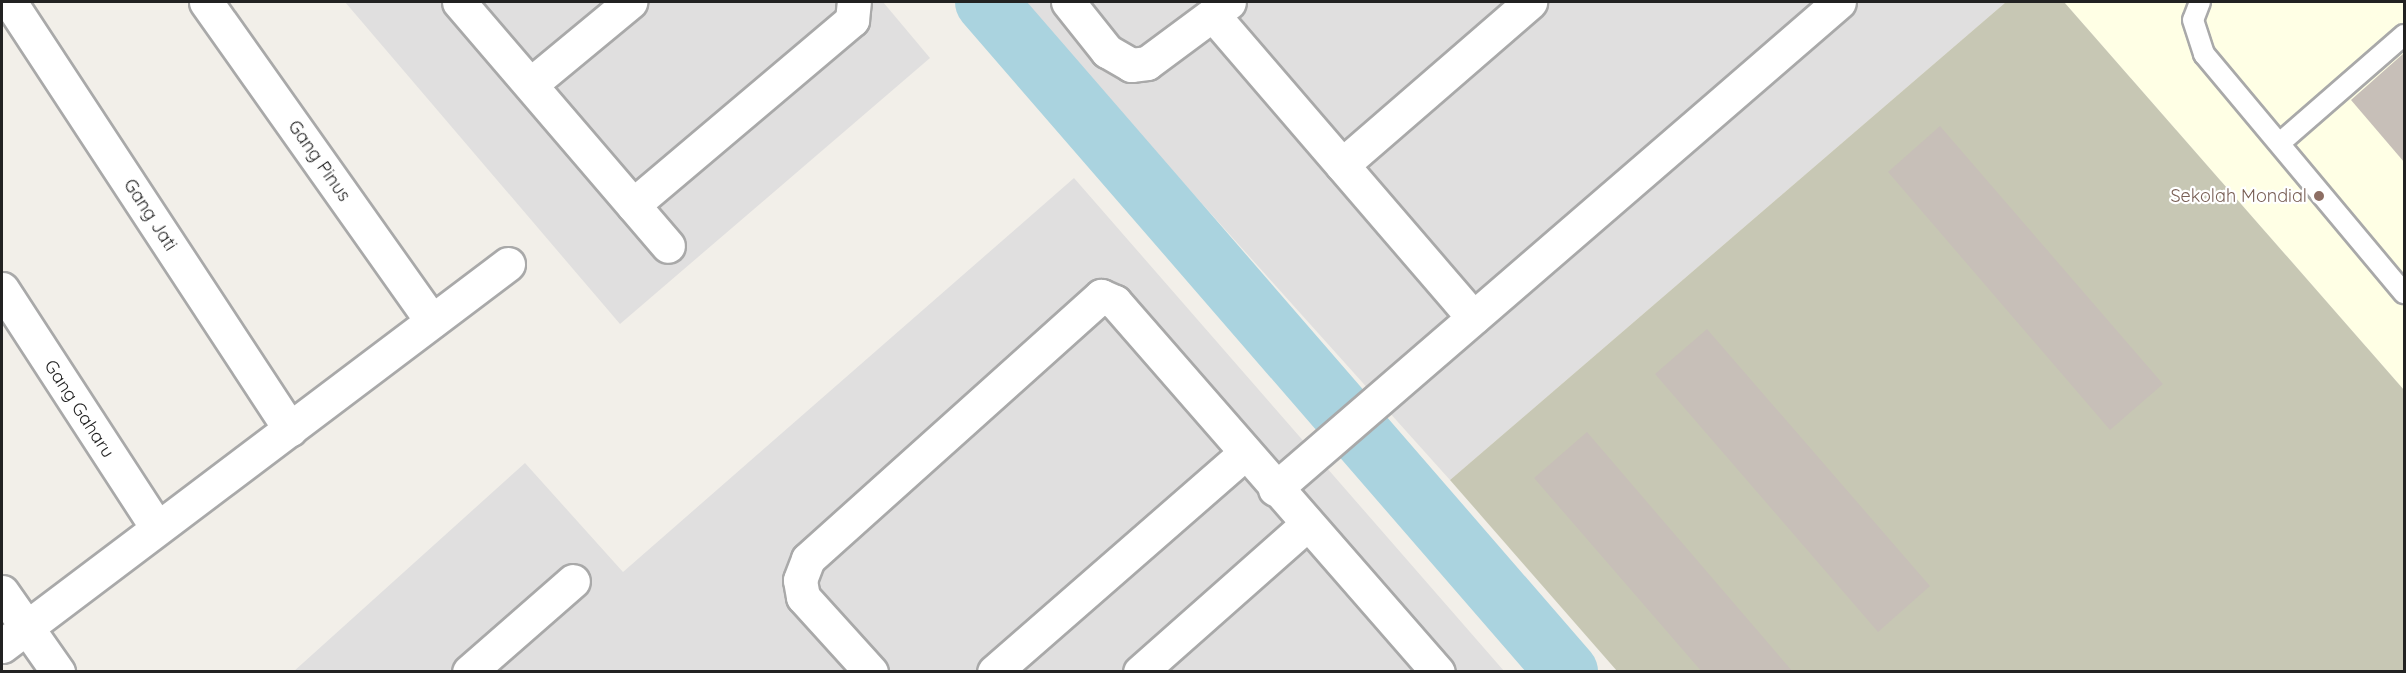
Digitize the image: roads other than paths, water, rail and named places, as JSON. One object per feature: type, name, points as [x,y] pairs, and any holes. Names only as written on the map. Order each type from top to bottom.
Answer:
[{"type":"street","name":"Gang Jati","points":[[10,2],[290,429]]},
{"type":"street","name":"Gang Pinus","points":[[206,2],[432,321]]},
{"type":"street","points":[[459,2],[668,246]]},
{"type":"street","points":[[531,84],[630,2]]},
{"type":"street","points":[[633,205],[852,20],[855,2]]},
{"type":"street","points":[[1068,2],[1107,51],[1131,65],[1147,63],[1221,8],[1342,165],[1473,317]]},
{"type":"street","points":[[1342,165],[1530,2]]},
{"type":"street","points":[[1275,489],[1839,2]]},
{"type":"street","points":[[13,637],[508,264]]},
{"type":"street","name":"Gang Gaharu","points":[[2,289],[157,528]]},
{"type":"street","points":[[871,672],[803,597],[800,580],[808,559],[1096,298],[1115,303],[1275,489],[1438,672]]},
{"type":"street","points":[[994,672],[1245,453]]},
{"type":"street","points":[[1140,672],[1307,524]]},
{"type":"street","points":[[469,672],[573,581]]},
{"type":"street","points":[[2,592],[13,637],[58,672]]},
{"type":"lane","points":[[2200,2],[2193,20],[2204,54],[2281,142],[2404,293]]},
{"type":"lane","points":[[2281,142],[2404,35]]},
{"type":"waterway","points":[[986,2],[1567,672]]},
{"type":"place","name":"Sekolah Mondial","points":[[2319,196]]}]
